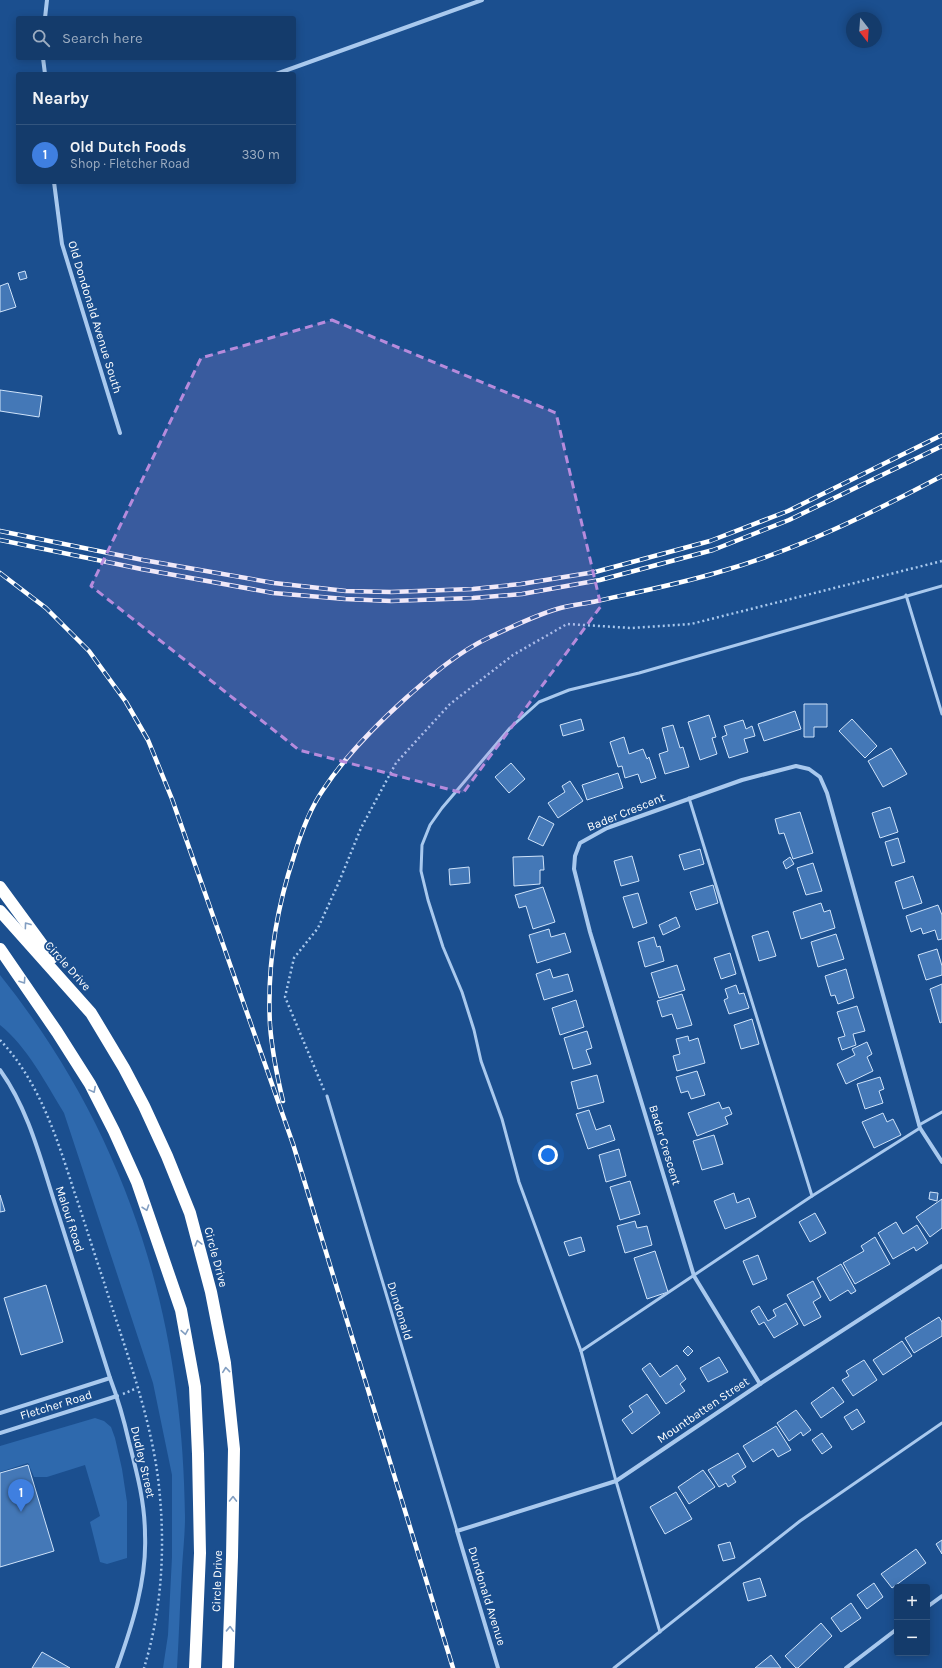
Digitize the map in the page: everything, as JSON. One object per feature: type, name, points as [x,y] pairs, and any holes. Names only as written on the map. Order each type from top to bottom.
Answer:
[{"type":"highway","points":[[0,887],[91,1013]]},
{"type":"highway","name":"Circle Drive","points":[[0,910],[91,1013],[124,1068],[144,1106],[167,1156],[190,1214],[211,1292],[225,1363],[234,1449],[228,1668]]},
{"type":"highway","name":"Circle Drive","points":[[0,949],[61,1038],[90,1084],[114,1131],[137,1182],[181,1310],[195,1387],[198,1454],[200,1553],[195,1668]]},
{"type":"street","points":[[45,16],[47,0]]},
{"type":"street","points":[[282,72],[482,0]]},
{"type":"street","points":[[43,60],[44,72]]},
{"type":"street","name":"Old Dondonald Avenue South","points":[[54,184],[62,244],[120,433]]},
{"type":"street","name":"Bader Crescent","points":[[760,1384],[694,1276],[590,932],[574,869],[575,856],[580,843],[607,828],[742,780],[796,766],[808,769],[820,777],[827,793],[920,1126],[942,1162]]},
{"type":"street","name":"Malouf Road","points":[[0,1070],[7,1080],[24,1113],[38,1150],[110,1378]]},
{"type":"street","name":"Mountbatten Street","points":[[457,1531],[616,1481],[760,1384],[942,1266]]},
{"type":"street","name":"Dudley Street","points":[[110,1378],[117,1396],[139,1480],[146,1536],[143,1570],[137,1598],[129,1634],[117,1668]]},
{"type":"street","name":"Fletcher Road","points":[[0,1414],[110,1378]]},
{"type":"street","name":"Fletcher Road","points":[[0,1433],[117,1396]]},
{"type":"street","name":"Dundonald Avenue","points":[[457,1531],[498,1668]]},
{"type":"street","points":[[930,1605],[942,1596]]},
{"type":"street","points":[[846,1668],[894,1631]]},
{"type":"lane","points":[[660,1632],[616,1481],[581,1351],[519,1182],[502,1119],[481,1061],[474,1030],[462,992],[443,947],[428,900],[421,871],[422,845],[430,825],[447,802],[510,728],[539,702],[569,690],[639,673],[906,595],[942,586]]},
{"type":"lane","points":[[906,595],[942,714]]},
{"type":"lane","points":[[689,798],[812,1196]]},
{"type":"lane","name":"Dundonald","points":[[327,1096],[457,1531]]},
{"type":"lane","points":[[581,1351],[812,1196],[942,1112]]},
{"type":"lane","points":[[614,1668],[800,1521],[942,1423]]},
{"type":"path","points":[[327,1096],[285,997],[294,958],[318,928],[339,882],[360,828],[396,763],[450,704],[513,655],[567,624],[631,628],[691,624],[942,561]]},
{"type":"path","points":[[0,1040],[32,1083],[50,1122],[65,1161],[137,1388],[156,1458],[162,1533],[158,1604],[144,1668]]},
{"type":"path","points":[[117,1396],[137,1388]]},
{"type":"highlighted area","points":[[332,320],[556,413],[601,606],[463,793],[299,750],[91,586],[201,358]]},
{"type":"shaded area","points":[[0,975],[44,1036],[82,1098],[114,1163],[139,1230],[159,1299],[173,1369],[182,1442],[185,1523],[177,1668],[163,1668],[168,1635],[172,1557],[172,1475],[153,1383],[64,1113],[43,1078],[19,1043],[0,1025]]},
{"type":"shaded area","points":[[95,1418],[104,1421],[111,1427],[122,1469],[127,1502],[127,1558],[107,1564],[100,1562],[90,1522],[100,1516],[85,1465],[47,1477],[34,1477],[28,1463],[0,1472],[0,1446]]},
{"type":"building","points":[[25,271],[27,278],[20,280],[18,273]]},
{"type":"building","points":[[8,283],[16,307],[0,312],[0,286]]},
{"type":"building","points":[[0,390],[42,396],[39,417],[0,411]]},
{"type":"building","points":[[804,704],[827,704],[827,727],[814,727],[814,737],[804,737]]},
{"type":"building","points":[[795,711],[801,729],[764,741],[758,724]]},
{"type":"building","points":[[709,715],[716,737],[712,738],[717,754],[700,760],[688,722]]},
{"type":"building","points":[[581,719],[584,730],[563,736],[560,725]]},
{"type":"building","points":[[852,719],[877,746],[865,758],[839,731]]},
{"type":"building","points":[[743,720],[746,729],[752,726],[755,736],[744,739],[748,752],[729,758],[722,737],[727,735],[724,726]]},
{"type":"building","points":[[673,725],[680,748],[683,747],[689,767],[665,774],[659,754],[668,751],[662,728]]},
{"type":"building","points":[[624,737],[629,754],[643,749],[647,759],[649,757],[656,778],[641,783],[638,774],[625,778],[622,766],[618,767],[610,742]]},
{"type":"building","points":[[891,748],[907,774],[883,787],[868,761]]},
{"type":"building","points":[[511,763],[525,779],[509,793],[495,777]]},
{"type":"building","points":[[618,773],[623,788],[587,800],[582,785]]},
{"type":"building","points":[[570,781],[583,801],[558,818],[548,803],[565,792],[562,786]]},
{"type":"building","points":[[890,807],[898,832],[880,838],[872,813]]},
{"type":"building","points":[[800,812],[813,853],[793,859],[784,833],[779,834],[775,819]]},
{"type":"building","points":[[539,816],[554,824],[543,846],[528,839]]},
{"type":"building","points":[[898,838],[905,862],[892,866],[885,842]]},
{"type":"building","points":[[700,849],[704,864],[684,870],[679,855]]},
{"type":"building","points":[[543,856],[544,870],[540,870],[540,884],[514,886],[513,857]]},
{"type":"building","points":[[632,856],[639,881],[621,886],[614,861]]},
{"type":"building","points":[[790,857],[794,864],[786,869],[783,862]]},
{"type":"building","points":[[813,863],[822,891],[806,895],[797,868]]},
{"type":"building","points":[[469,867],[470,883],[450,885],[449,869]]},
{"type":"building","points":[[913,876],[922,903],[903,909],[895,882]]},
{"type":"building","points":[[713,885],[718,903],[696,910],[690,892]]},
{"type":"building","points":[[543,887],[555,922],[533,929],[526,906],[519,908],[515,895]]},
{"type":"building","points":[[638,893],[647,923],[633,928],[623,897]]},
{"type":"building","points":[[821,903],[824,912],[830,910],[835,928],[801,939],[793,912]]},
{"type":"building","points":[[938,905],[942,915],[942,939],[938,940],[935,930],[923,934],[921,928],[911,932],[906,916]]},
{"type":"building","points":[[676,917],[680,927],[663,935],[659,925]]},
{"type":"building","points":[[549,929],[551,937],[565,933],[571,952],[537,963],[529,935]]},
{"type":"building","points":[[768,931],[776,956],[759,961],[752,936]]},
{"type":"building","points":[[836,934],[844,959],[818,967],[811,942]]},
{"type":"building","points":[[654,937],[657,947],[660,946],[664,961],[645,967],[638,942]]},
{"type":"building","points":[[937,949],[942,966],[942,975],[926,980],[918,955]]},
{"type":"building","points":[[730,953],[736,974],[721,979],[714,958]]},
{"type":"building","points":[[677,965],[685,990],[659,998],[651,973]]},
{"type":"building","points":[[550,969],[553,978],[568,974],[573,991],[544,1000],[536,974]]},
{"type":"building","points":[[846,969],[854,998],[838,1004],[835,995],[831,996],[825,976]]},
{"type":"building","points":[[942,984],[942,1022],[940,1023],[930,989]]},
{"type":"building","points":[[736,985],[739,994],[744,993],[749,1008],[729,1014],[724,1000],[728,998],[725,989]]},
{"type":"building","points":[[682,994],[692,1025],[677,1029],[672,1014],[662,1017],[657,1001]]},
{"type":"building","points":[[576,1000],[584,1027],[560,1035],[552,1008]]},
{"type":"building","points":[[857,1006],[865,1031],[853,1034],[856,1045],[842,1050],[838,1038],[845,1036],[837,1012]]},
{"type":"building","points":[[752,1019],[759,1044],[741,1049],[734,1025]]},
{"type":"building","points":[[587,1031],[592,1048],[586,1050],[591,1064],[573,1069],[564,1038]]},
{"type":"building","points":[[688,1036],[689,1041],[698,1038],[705,1063],[677,1071],[673,1056],[680,1054],[676,1039]]},
{"type":"building","points":[[867,1042],[872,1054],[867,1057],[873,1071],[846,1084],[837,1064],[855,1055],[852,1049]]},
{"type":"building","points":[[697,1071],[705,1095],[691,1099],[688,1091],[681,1093],[676,1077]]},
{"type":"building","points":[[597,1075],[604,1102],[578,1109],[571,1082]]},
{"type":"building","points":[[880,1077],[884,1089],[879,1091],[883,1103],[865,1109],[857,1084]]},
{"type":"building","points":[[719,1102],[722,1109],[729,1107],[732,1114],[725,1117],[728,1124],[697,1136],[688,1113]]},
{"type":"building","points":[[589,1110],[596,1130],[610,1125],[615,1140],[588,1149],[576,1114]]},
{"type":"building","points":[[883,1113],[887,1122],[893,1119],[901,1135],[874,1148],[862,1122]]},
{"type":"building","points":[[714,1135],[723,1164],[702,1170],[693,1141]]},
{"type":"building","points":[[619,1149],[626,1176],[606,1182],[599,1155]]},
{"type":"building","points":[[630,1181],[640,1214],[620,1220],[610,1187]]},
{"type":"building","points":[[930,1192],[938,1193],[937,1201],[929,1199]]},
{"type":"building","points":[[734,1193],[737,1203],[749,1198],[756,1217],[725,1229],[714,1201]]},
{"type":"building","points":[[0,1195],[5,1211],[0,1212]]},
{"type":"building","points":[[942,1199],[942,1228],[930,1237],[916,1217]]},
{"type":"building","points":[[815,1213],[826,1233],[810,1242],[799,1222]]},
{"type":"building","points":[[635,1221],[637,1228],[647,1226],[652,1245],[625,1253],[617,1226]]},
{"type":"building","points":[[896,1222],[903,1234],[917,1225],[928,1243],[916,1251],[914,1247],[893,1259],[878,1233]]},
{"type":"building","points":[[581,1237],[585,1251],[569,1256],[564,1242]]},
{"type":"building","points":[[875,1237],[890,1264],[855,1284],[843,1263],[864,1251],[861,1246]]},
{"type":"building","points":[[655,1251],[668,1292],[647,1299],[634,1258]]},
{"type":"building","points":[[758,1255],[767,1279],[753,1285],[743,1261]]},
{"type":"building","points":[[841,1264],[856,1291],[851,1294],[848,1290],[830,1301],[817,1278]]},
{"type":"building","points":[[813,1281],[821,1297],[813,1302],[821,1317],[804,1326],[787,1295]]},
{"type":"building","points":[[46,1285],[63,1342],[21,1355],[4,1298]]},
{"type":"building","points":[[786,1303],[798,1324],[774,1338],[764,1322],[759,1325],[751,1311],[759,1306],[768,1321],[776,1316],[773,1310]]},
{"type":"building","points":[[939,1317],[942,1322],[942,1336],[914,1353],[905,1338]]},
{"type":"building","points":[[902,1341],[912,1356],[883,1375],[873,1360]]},
{"type":"building","points":[[688,1346],[693,1351],[688,1356],[683,1351]]},
{"type":"building","points":[[719,1357],[728,1372],[708,1382],[700,1368]]},
{"type":"building","points":[[864,1360],[877,1380],[853,1396],[842,1380],[849,1376],[846,1371]]},
{"type":"building","points":[[650,1363],[660,1377],[677,1365],[686,1379],[680,1384],[685,1391],[666,1404],[642,1369]]},
{"type":"building","points":[[833,1387],[844,1402],[821,1418],[811,1403]]},
{"type":"building","points":[[647,1394],[660,1413],[632,1434],[622,1420],[633,1412],[629,1406]]},
{"type":"building","points":[[857,1409],[865,1422],[852,1430],[844,1417]]},
{"type":"building","points":[[796,1410],[811,1430],[803,1436],[801,1432],[789,1441],[777,1423]]},
{"type":"building","points":[[776,1426],[791,1450],[778,1457],[773,1449],[753,1462],[743,1446]]},
{"type":"building","points":[[822,1433],[832,1447],[822,1454],[812,1440]]},
{"type":"building","points":[[738,1453],[746,1467],[732,1476],[736,1482],[728,1487],[726,1483],[719,1487],[708,1470]]},
{"type":"building","points":[[28,1465],[54,1551],[0,1567],[0,1473]]},
{"type":"building","points":[[703,1470],[715,1487],[689,1504],[678,1487]]},
{"type":"building","points":[[676,1492],[692,1519],[665,1534],[650,1507]]},
{"type":"building","points":[[942,1540],[942,1554],[936,1544]]},
{"type":"building","points":[[730,1542],[735,1558],[723,1561],[718,1545]]},
{"type":"building","points":[[916,1549],[926,1563],[897,1584],[894,1584],[892,1588],[881,1574]]},
{"type":"building","points":[[760,1578],[766,1596],[748,1601],[743,1583]]},
{"type":"building","points":[[874,1583],[883,1597],[867,1609],[857,1595]]},
{"type":"building","points":[[851,1603],[861,1618],[841,1632],[831,1618]]},
{"type":"building","points":[[821,1623],[832,1636],[798,1668],[796,1668],[785,1656]]},
{"type":"building","points":[[42,1652],[70,1668],[32,1668]]},
{"type":"building","points":[[771,1655],[781,1668],[755,1668]]},
{"type":"railway","points":[[0,531],[143,560],[274,583],[346,591],[391,592],[473,589],[521,584],[595,572],[710,541],[788,511],[942,435]]},
{"type":"railway","points":[[0,540],[141,569],[273,593],[391,601],[473,598],[522,594],[600,580],[713,550],[789,520],[942,446]]},
{"type":"railway","points":[[283,1101],[272,1044],[269,1004],[274,939],[282,897],[303,830],[318,798],[351,753],[394,709],[456,657],[478,643],[523,622],[562,608],[674,584],[748,563],[777,553],[833,530],[942,476]]},
{"type":"railway","points":[[0,573],[46,608],[89,651],[126,702],[148,740],[172,799],[293,1144],[453,1668]]},
{"type":"place","name":"Old Dutch Foods","points":[[21,1512]]}]
